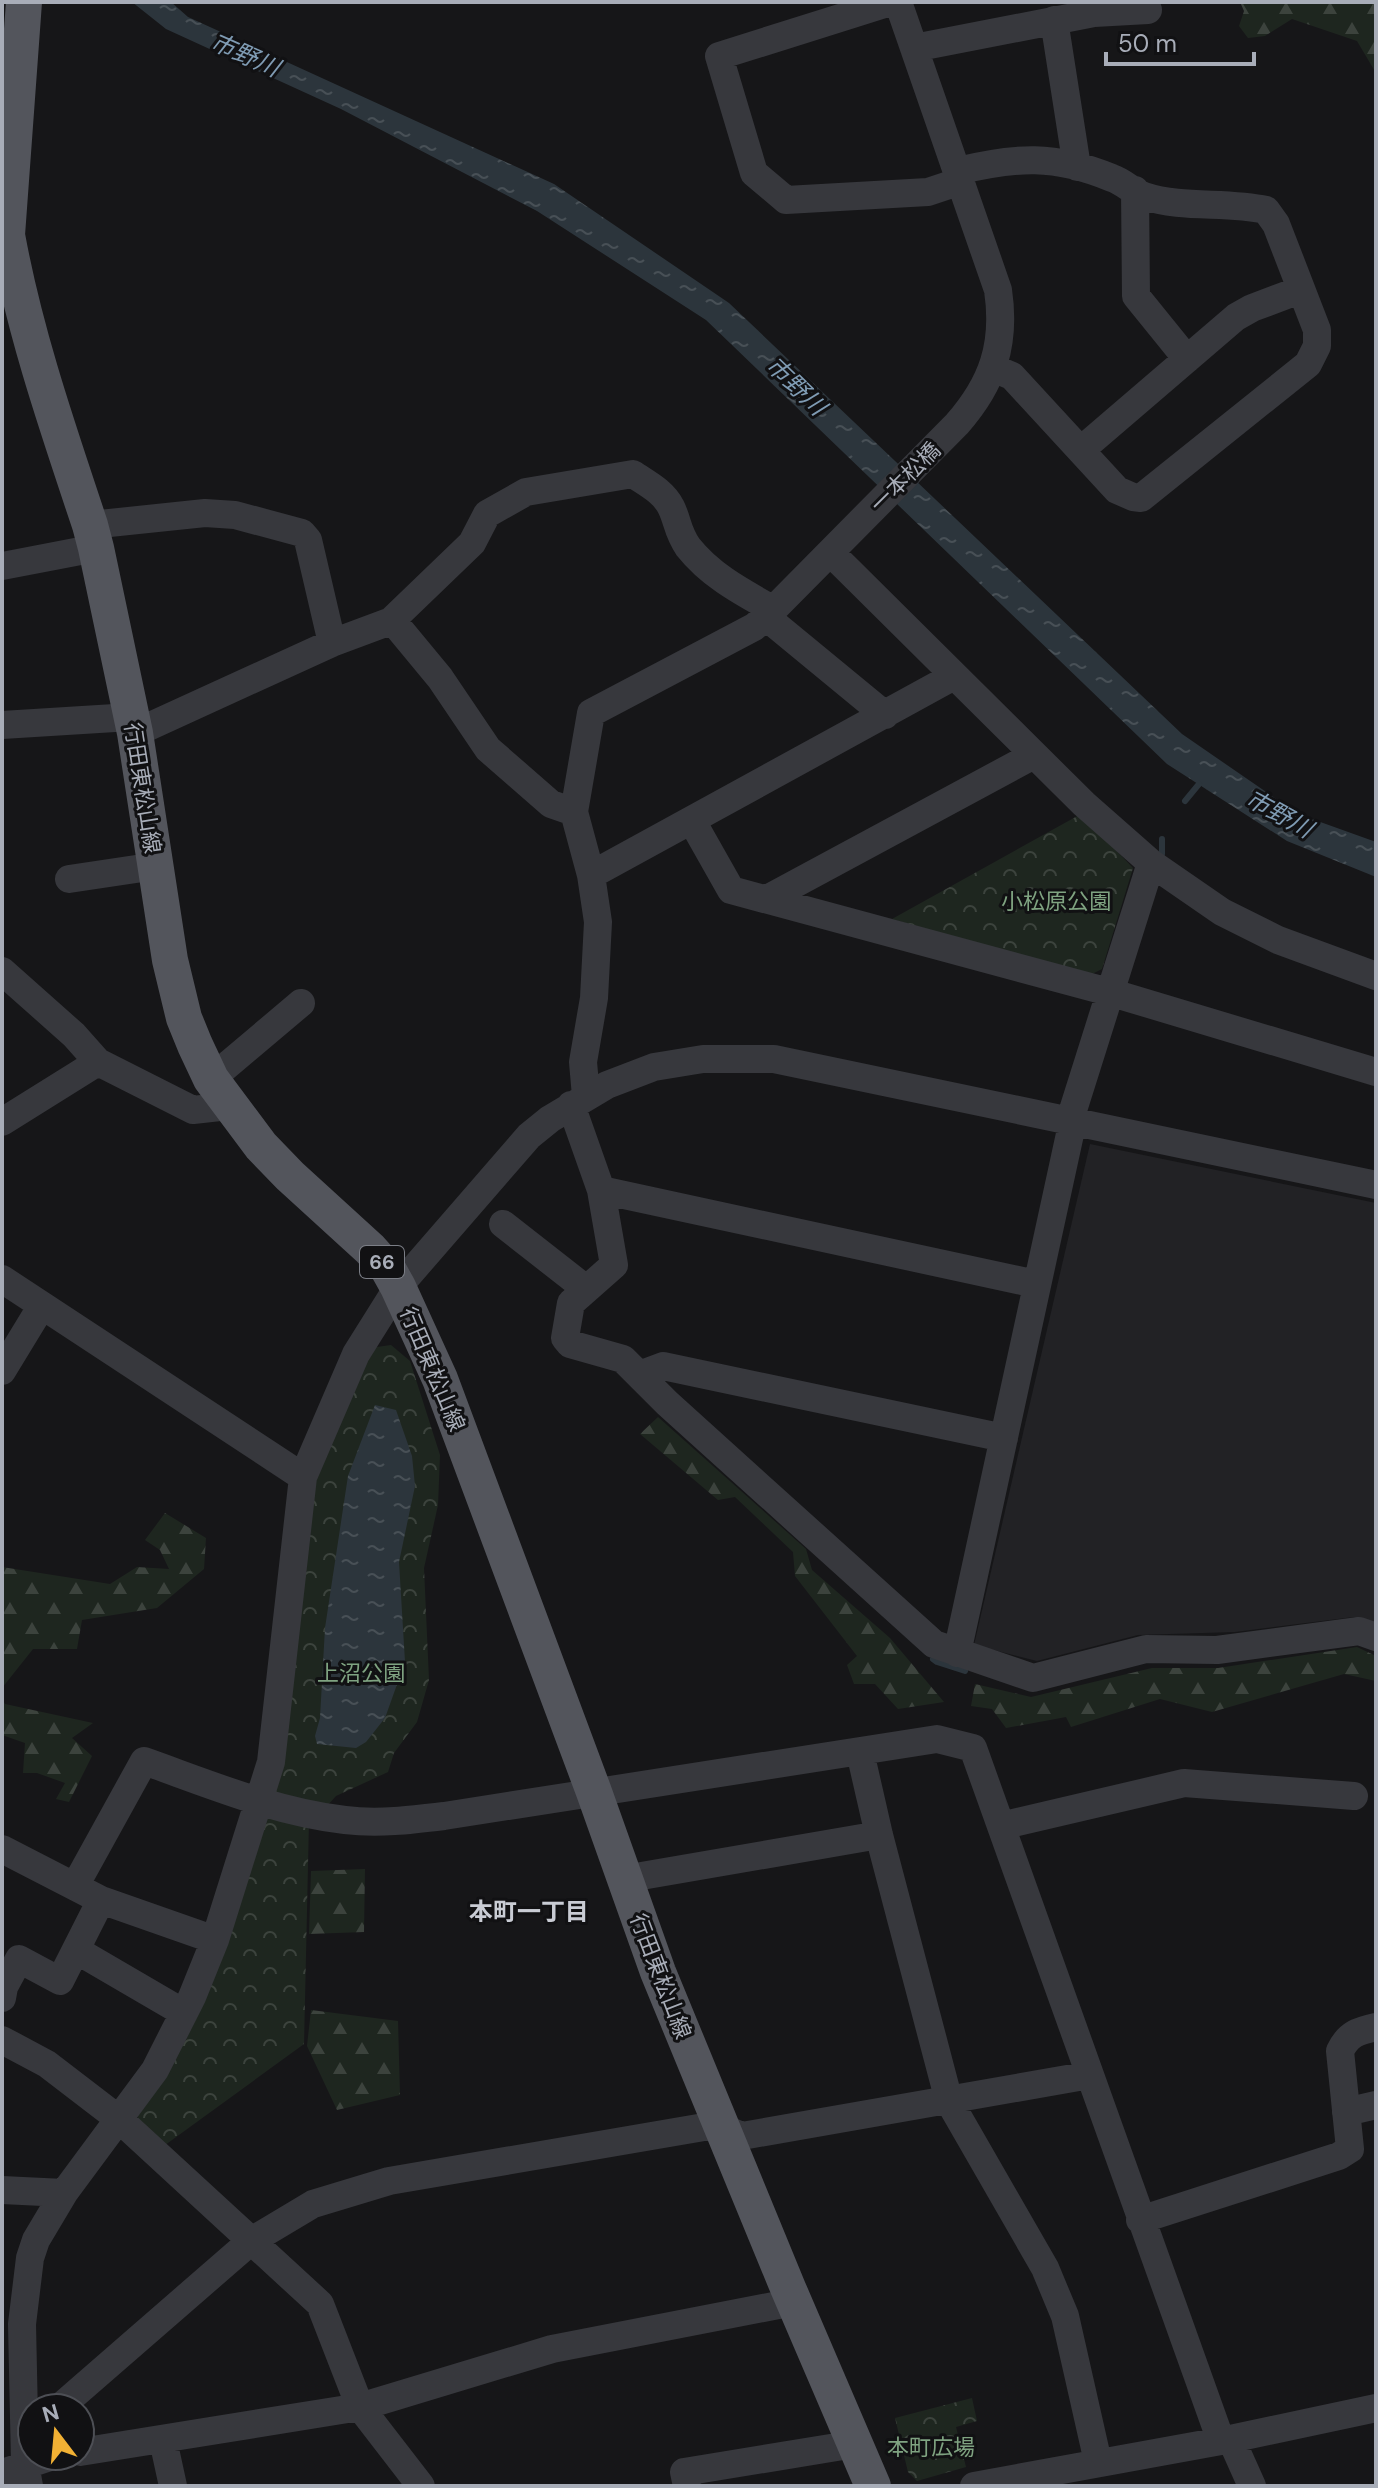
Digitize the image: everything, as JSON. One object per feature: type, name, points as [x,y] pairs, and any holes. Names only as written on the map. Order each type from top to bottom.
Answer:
[{"type":"main road","name":"行田東松山線","points":[[23,20],[7,235],[8,273],[93,536],[133,725],[170,960],[184,1018],[220,1092],[290,1176],[388,1269],[398,1287],[440,1379],[658,1972],[873,2486]]},
{"type":"street","points":[[891,2],[719,56],[754,173],[786,200],[928,192],[959,176],[1015,158],[1042,159],[1077,167],[1113,178],[1144,196],[1212,207],[1266,210],[1276,224],[1317,330],[1317,346],[1308,364],[1149,494],[1133,497],[1117,490],[1012,376],[993,368]]},
{"type":"street","name":"一本松橋","points":[[574,812],[591,713],[754,627],[950,432],[972,407],[993,368],[1002,315],[998,290],[898,2]]},
{"type":"street","points":[[914,48],[1067,13],[1148,10]]},
{"type":"street","points":[[1067,13],[1077,167]]},
{"type":"street","points":[[1135,190],[1136,296],[1187,359]]},
{"type":"street","points":[[1081,450],[1236,317],[1300,290]]},
{"type":"street","points":[[2,725],[133,725],[392,620],[472,543],[487,514],[526,492],[633,474],[667,500],[675,526],[689,547],[721,579],[770,613],[885,715]]},
{"type":"street","points":[[2,566],[93,536],[205,513],[235,515],[302,533],[308,540],[332,643]]},
{"type":"street","points":[[831,553],[1034,755],[1151,863],[1222,912],[1278,940],[1376,976]]},
{"type":"street","points":[[392,620],[440,678],[488,749],[551,804],[574,812],[591,875],[598,922],[594,998],[578,1101],[601,1190],[614,1265],[571,1303],[565,1338],[570,1344],[623,1359],[934,1644],[957,1653],[1033,1678],[1146,1649],[1217,1650],[1359,1631],[1376,1637]]},
{"type":"street","points":[[591,875],[954,676]]},
{"type":"street","points":[[767,899],[1034,755]]},
{"type":"street","points":[[692,821],[731,890],[1109,992],[1376,1072]]},
{"type":"street","points":[[957,1653],[1074,1107],[1151,863]]},
{"type":"street","points":[[69,879],[156,866]]},
{"type":"street","points":[[2,971],[74,1035],[98,1062],[193,1110],[220,1092],[301,1003]]},
{"type":"street","points":[[17,2392],[12,2324],[30,2258],[47,2220],[155,2070],[184,2013],[215,1940],[259,1801],[275,1736],[303,1477],[356,1354],[398,1287],[529,1136],[578,1101],[654,1067],[703,1059],[751,1057],[774,1059],[1376,1185]]},
{"type":"street","points":[[2,1122],[98,1062]]},
{"type":"street","points":[[601,1190],[1036,1284]]},
{"type":"street","points":[[503,1224],[586,1289]]},
{"type":"street","points":[[2,1279],[303,1477]]},
{"type":"street","points":[[2,1371],[41,1307]]},
{"type":"street","points":[[639,1375],[663,1366],[1004,1438]]},
{"type":"street","points":[[75,1886],[144,1761],[259,1801],[346,1820],[394,1822],[937,1739],[973,1748],[1140,2220],[1226,2440],[1252,2486]]},
{"type":"street","points":[[860,1752],[949,2101],[1045,2268],[1065,2316],[1098,2462]]},
{"type":"street","points":[[1001,1826],[1184,1783],[1354,1796]]},
{"type":"street","points":[[624,1879],[879,1835]]},
{"type":"street","points":[[2,1849],[101,1900],[215,1940]]},
{"type":"street","points":[[3,1991],[19,1959],[60,1981],[101,1900]]},
{"type":"street","points":[[76,1950],[184,2013]]},
{"type":"street","points":[[1140,2220],[1339,2156],[1350,2149],[1340,2051],[1346,2038],[1358,2031],[1376,2027]]},
{"type":"street","points":[[2,2040],[47,2064],[120,2120],[320,2304],[360,2407],[421,2486]]},
{"type":"street","points":[[77,2392],[251,2241],[313,2204],[389,2181],[704,2127],[721,2127],[742,2136],[1090,2075]]},
{"type":"street","points":[[1346,2112],[1376,2105]]},
{"type":"street","points":[[2,2190],[64,2193]]},
{"type":"street","points":[[96,2450],[360,2407],[552,2349],[794,2302]]},
{"type":"street","points":[[974,2486],[1226,2440],[1376,2408]]},
{"type":"street","points":[[163,2440],[173,2486]]},
{"type":"street","points":[[687,2486],[684,2472],[855,2444]]},
{"type":"shaded area","points":[[1090,1144],[1376,1203],[1376,1627],[1354,1617],[1235,1632],[1138,1635],[1037,1661],[974,1645]]},
{"type":"green space","points":[[1240,2],[1376,2],[1376,73],[1357,41],[1292,19],[1265,36],[1248,38],[1239,26],[1244,11]]},
{"type":"green space","name":"小松原公園","points":[[1081,814],[1133,868],[1102,969],[1088,976],[892,919]]},
{"type":"green space","name":"上沼公園","points":[[391,1345],[410,1361],[440,1455],[438,1505],[424,1568],[429,1680],[417,1722],[394,1753],[388,1772],[336,1796],[326,1807],[274,1798],[311,1480],[370,1348]]},
{"type":"green space","points":[[658,1417],[806,1549],[812,1570],[890,1638],[944,1702],[898,1709],[875,1684],[854,1684],[847,1665],[857,1656],[795,1576],[793,1552],[735,1497],[718,1500],[640,1434]]},
{"type":"green space","points":[[165,1513],[206,1538],[204,1569],[157,1608],[82,1620],[77,1649],[33,1649],[2,1688],[2,1567],[110,1584],[137,1567],[169,1569],[160,1550],[145,1540]]},
{"type":"green space","points":[[1357,1647],[1376,1656],[1376,1681],[1344,1674],[1212,1712],[1160,1699],[1071,1727],[1066,1717],[1006,1728],[992,1709],[971,1706],[975,1684],[1031,1697],[1152,1668],[1218,1668]]},
{"type":"green space","points":[[2,1699],[5,1704],[93,1723],[72,1738],[92,1756],[69,1802],[56,1799],[65,1783],[37,1773],[23,1773],[25,1743],[2,1735]]},
{"type":"green space","points":[[267,1812],[309,1820],[304,2044],[161,2148],[137,2117]]},
{"type":"green space","points":[[365,1869],[364,1932],[309,1934],[311,1871]]},
{"type":"green space","points":[[311,2010],[398,2021],[400,2095],[337,2110],[307,2046]]},
{"type":"green space","name":"本町広場","points":[[972,2398],[977,2421],[956,2427],[966,2467],[917,2481],[908,2472],[895,2418]]},
{"type":"water","name":"市野川","points":[[132,2],[171,2],[188,17],[554,184],[729,303],[1182,734],[1298,814],[1376,842],[1376,877],[1287,841],[1167,764],[706,320],[537,211],[341,109],[166,29]]},
{"type":"water","points":[[375,1405],[396,1410],[412,1456],[415,1486],[399,1562],[405,1662],[385,1718],[366,1742],[356,1748],[317,1744],[315,1736],[320,1718],[325,1628],[348,1476]]},
{"type":"waterway","points":[[1185,801],[1199,784]]},
{"type":"waterway","points":[[1162,839],[1162,854]]},
{"type":"waterway","points":[[933,1659],[965,1671]]},
{"type":"district","name":"本町一丁目","points":[[529,1912]]}]
